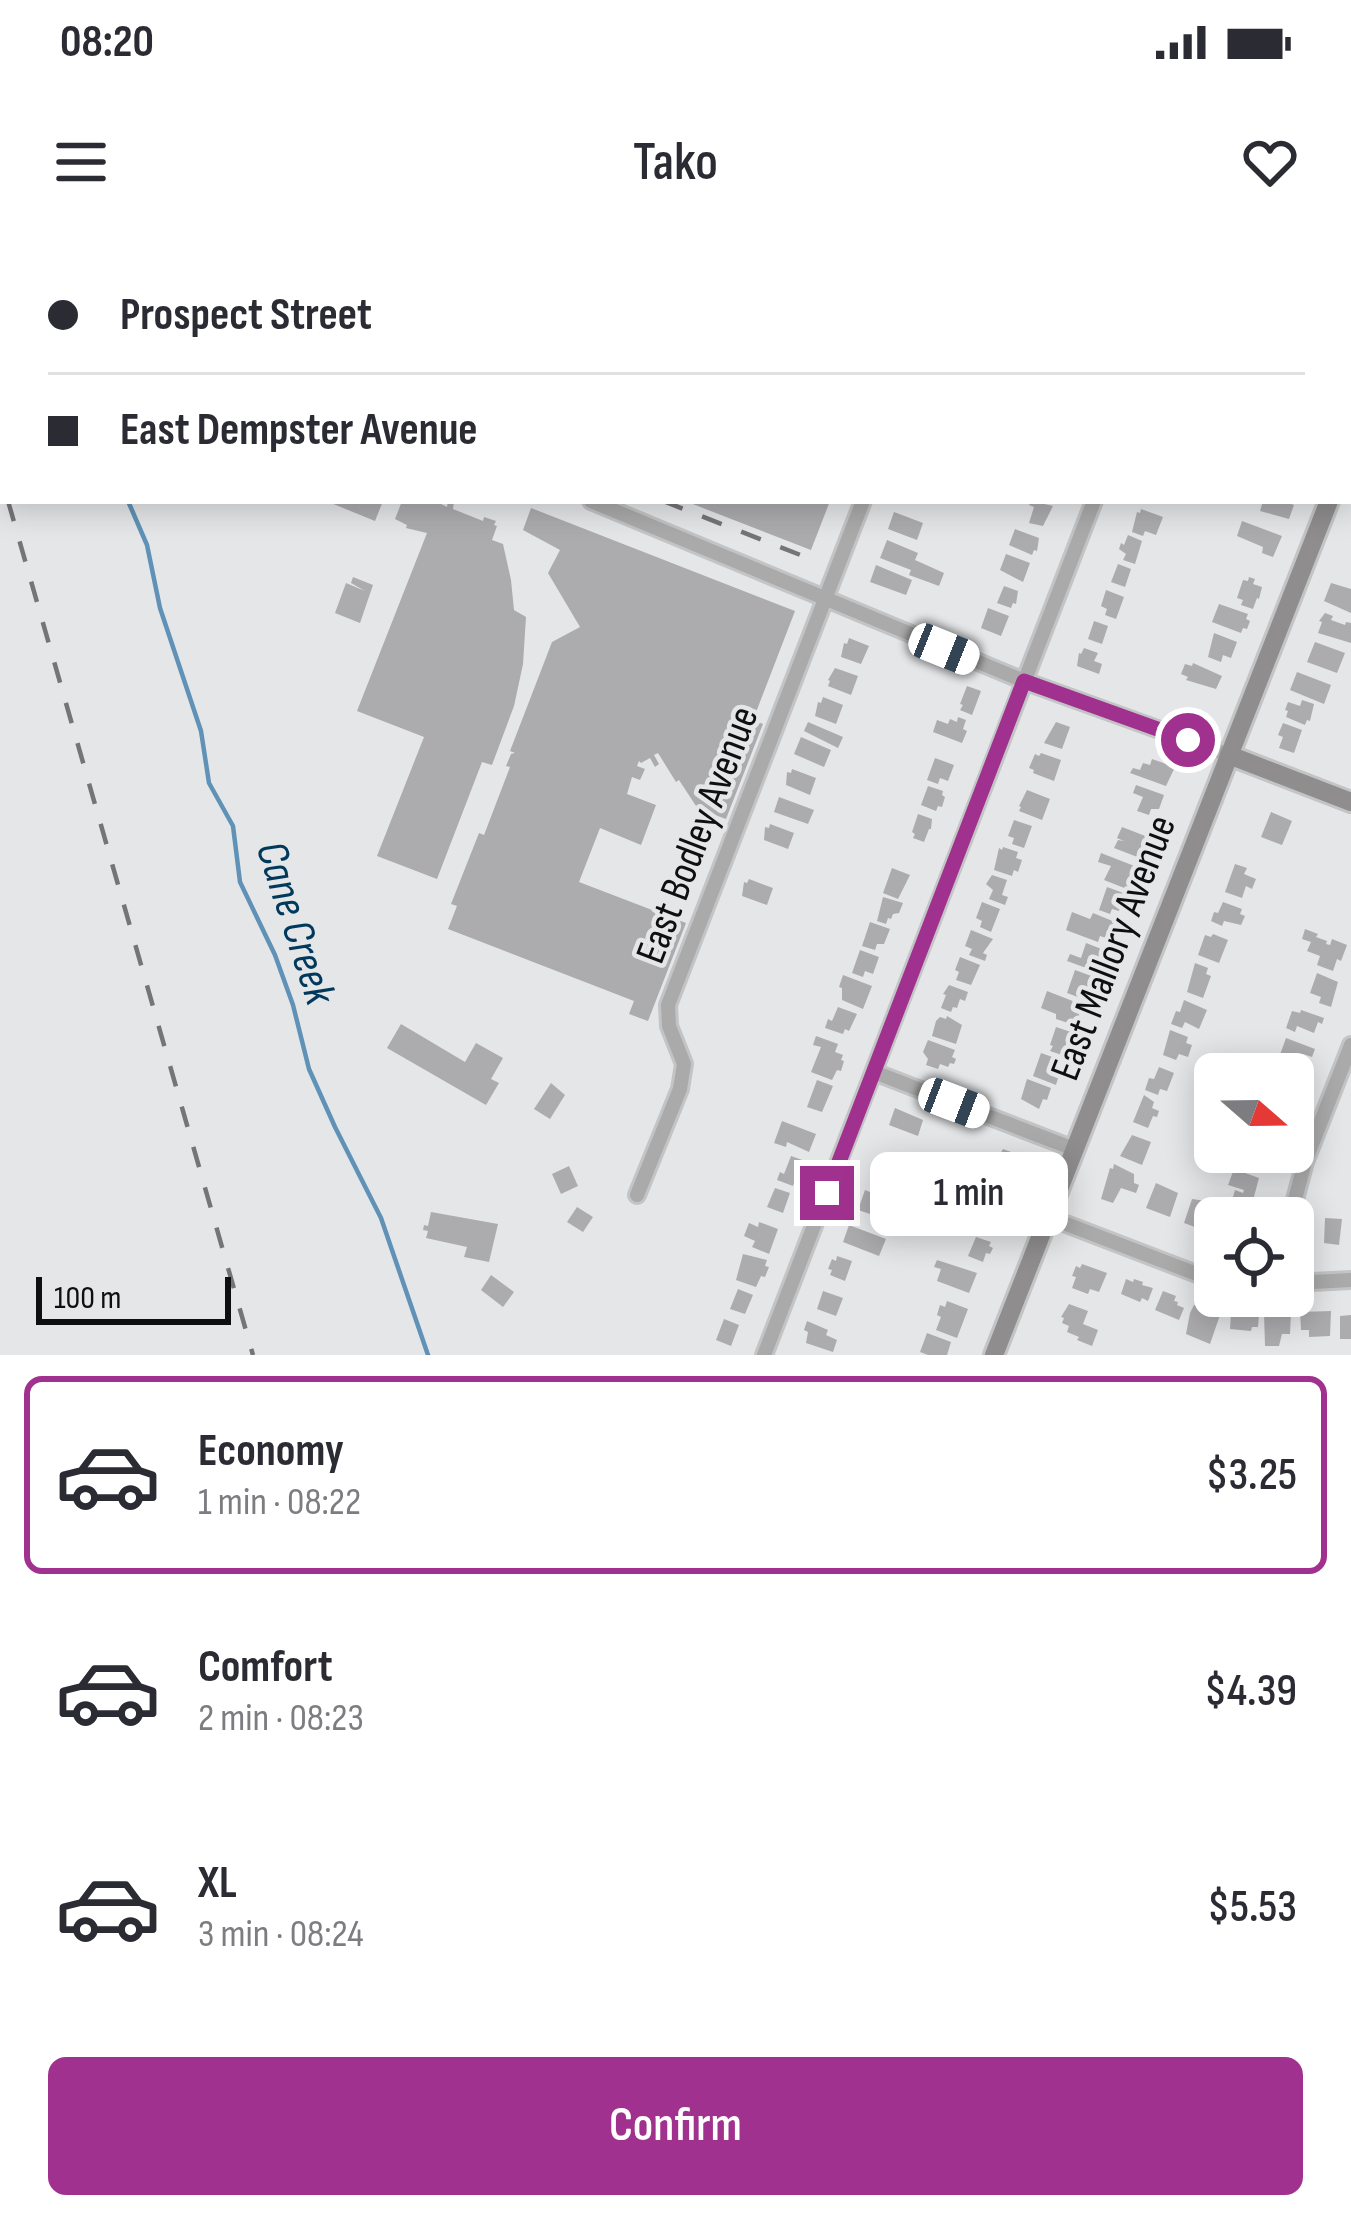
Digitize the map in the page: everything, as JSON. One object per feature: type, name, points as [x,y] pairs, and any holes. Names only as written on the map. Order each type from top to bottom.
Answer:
[{"type":"main road","name":"East Mallory Avenue","points":[[994,1355],[1328,504]]},
{"type":"main road","points":[[1228,755],[1351,802]]},
{"type":"street","points":[[598,504],[1024,681],[1228,755]]},
{"type":"street","name":"East Bodley Avenue","points":[[637,1195],[680,1089],[684,1064],[669,1026],[668,1005],[862,504]]},
{"type":"street","points":[[764,1355],[1093,504]]},
{"type":"street","points":[[1296,1197],[1351,1045]]},
{"type":"street","points":[[874,1072],[1074,1149]]},
{"type":"street","points":[[1048,1217],[1194,1273]]},
{"type":"street","points":[[1314,1282],[1351,1280]]},
{"type":"building","points":[[333,504],[382,504],[375,521]]},
{"type":"building","points":[[401,504],[454,504],[453,509],[496,521],[492,540],[503,544],[514,610],[526,617],[514,706],[492,765],[482,762],[437,879],[377,856],[424,737],[357,711],[427,533],[406,528],[395,519]]},
{"type":"building","points":[[693,504],[829,504],[811,550]]},
{"type":"building","points":[[1262,504],[1294,505],[1289,519],[1260,511]]},
{"type":"building","points":[[1029,505],[1053,506],[1043,526],[1029,523],[1034,507]]},
{"type":"building","points":[[531,508],[795,611],[753,720],[763,724],[726,819],[698,809],[658,753],[655,767],[650,758],[639,761],[637,766],[645,769],[640,780],[632,777],[627,794],[656,805],[641,845],[600,828],[579,882],[686,923],[648,1021],[629,1014],[634,1001],[448,929],[457,906],[451,904],[479,833],[484,835],[552,642],[580,627],[548,573],[560,550],[523,530]]},
{"type":"building","points":[[1141,509],[1163,517],[1156,535],[1132,532]]},
{"type":"building","points":[[894,512],[923,523],[917,540],[888,529]]},
{"type":"building","points":[[1242,521],[1282,536],[1273,557],[1237,536]]},
{"type":"building","points":[[1015,529],[1039,538],[1037,551],[1032,555],[1009,545]]},
{"type":"building","points":[[1128,535],[1142,541],[1135,564],[1123,560],[1126,554],[1119,549]]},
{"type":"building","points":[[887,540],[918,553],[915,560],[944,573],[939,586],[880,558]]},
{"type":"building","points":[[1006,554],[1030,563],[1023,582],[1000,570]]},
{"type":"building","points":[[1118,564],[1131,569],[1125,587],[1111,582]]},
{"type":"building","points":[[876,565],[912,580],[906,595],[870,582]]},
{"type":"building","points":[[353,577],[373,585],[360,623],[335,613],[346,583],[365,591],[351,583]]},
{"type":"building","points":[[1249,577],[1262,587],[1253,609],[1237,598],[1243,580]]},
{"type":"building","points":[[1331,583],[1351,589],[1351,613],[1324,601]]},
{"type":"building","points":[[1004,586],[1018,591],[1011,608],[997,603]]},
{"type":"building","points":[[1106,590],[1124,597],[1116,619],[1105,615],[1107,609],[1101,606]]},
{"type":"building","points":[[1219,604],[1248,614],[1247,629],[1241,633],[1212,622]]},
{"type":"building","points":[[988,608],[1009,616],[1001,636],[981,628]]},
{"type":"building","points":[[1325,613],[1333,616],[1331,620],[1351,623],[1351,643],[1318,633]]},
{"type":"building","points":[[1094,621],[1108,626],[1102,644],[1088,639]]},
{"type":"building","points":[[1214,633],[1237,642],[1231,658],[1223,655],[1221,662],[1208,657]]},
{"type":"building","points":[[849,638],[869,646],[861,664],[841,657]]},
{"type":"building","points":[[1315,642],[1345,653],[1337,673],[1307,662]]},
{"type":"building","points":[[1084,648],[1098,653],[1094,661],[1102,664],[1099,674],[1077,666]]},
{"type":"building","points":[[1185,664],[1222,676],[1216,689],[1186,680],[1181,674]]},
{"type":"building","points":[[835,668],[858,676],[851,695],[828,686]]},
{"type":"building","points":[[1297,672],[1331,685],[1324,704],[1290,690]]},
{"type":"building","points":[[967,686],[981,691],[972,715],[960,710]]},
{"type":"building","points":[[823,697],[843,705],[836,724],[815,716]]},
{"type":"building","points":[[1302,700],[1314,704],[1305,725],[1286,717],[1285,710],[1288,702],[1300,706]]},
{"type":"building","points":[[958,717],[966,720],[962,743],[933,732],[937,720],[948,724]]},
{"type":"building","points":[[808,722],[843,737],[838,748],[804,731]]},
{"type":"building","points":[[1056,722],[1070,727],[1062,749],[1044,743]]},
{"type":"building","points":[[1283,723],[1302,730],[1294,753],[1279,748]]},
{"type":"building","points":[[801,737],[831,750],[824,767],[794,754]]},
{"type":"building","points":[[1035,754],[1061,760],[1054,781],[1029,768]]},
{"type":"building","points":[[935,758],[954,765],[948,781],[927,780]]},
{"type":"building","points":[[1152,759],[1175,767],[1166,786],[1130,773],[1133,768],[1140,770],[1143,763],[1150,765]]},
{"type":"building","points":[[792,769],[816,778],[810,795],[786,785],[787,772]]},
{"type":"building","points":[[1136,785],[1164,795],[1159,809],[1151,809],[1149,815],[1137,811],[1143,797],[1133,793]]},
{"type":"building","points":[[928,786],[943,791],[945,797],[936,811],[921,805]]},
{"type":"building","points":[[1027,790],[1050,799],[1042,820],[1019,811]]},
{"type":"building","points":[[779,797],[814,810],[808,824],[774,812]]},
{"type":"building","points":[[1271,812],[1292,821],[1282,845],[1261,837]]},
{"type":"building","points":[[918,814],[932,819],[924,842],[913,838]]},
{"type":"building","points":[[1014,820],[1032,826],[1024,848],[1012,844],[1014,838],[1008,836]]},
{"type":"building","points":[[770,824],[794,833],[788,849],[764,840],[765,827]]},
{"type":"building","points":[[1122,827],[1148,837],[1140,858],[1114,848],[1118,840],[1124,841],[1117,838]]},
{"type":"building","points":[[1003,847],[1018,852],[1016,858],[1022,860],[1012,876],[994,870]]},
{"type":"building","points":[[1101,853],[1137,867],[1132,891],[1104,880],[1111,866],[1098,862]]},
{"type":"building","points":[[1235,864],[1247,868],[1244,874],[1256,879],[1252,889],[1246,886],[1242,898],[1225,892]]},
{"type":"building","points":[[892,868],[910,875],[898,899],[883,893]]},
{"type":"building","points":[[992,875],[1007,880],[1002,895],[1008,897],[1005,905],[989,899],[993,890],[986,884]]},
{"type":"building","points":[[749,879],[773,888],[767,905],[742,896]]},
{"type":"building","points":[[1107,887],[1126,894],[1119,911],[1112,909],[1110,914],[1099,910]]},
{"type":"building","points":[[883,897],[903,903],[886,924],[877,921]]},
{"type":"building","points":[[982,902],[1000,909],[991,932],[980,927],[982,921],[976,918]]},
{"type":"building","points":[[1223,902],[1242,909],[1241,925],[1211,921]]},
{"type":"building","points":[[1072,912],[1090,919],[1093,913],[1115,922],[1109,939],[1100,936],[1098,942],[1066,930]]},
{"type":"building","points":[[870,922],[890,929],[884,944],[877,944],[875,950],[862,946]]},
{"type":"building","points":[[1305,929],[1326,944],[1332,939],[1347,945],[1333,971],[1317,965],[1320,956],[1307,951],[1311,942],[1302,939]]},
{"type":"building","points":[[971,930],[993,939],[983,953],[985,961],[969,955],[972,949],[965,946]]},
{"type":"building","points":[[1205,935],[1228,940],[1219,963],[1198,955]]},
{"type":"building","points":[[1086,943],[1104,950],[1100,973],[1067,961],[1070,954],[1081,958]]},
{"type":"building","points":[[860,950],[879,957],[873,974],[852,973]]},
{"type":"building","points":[[960,957],[980,965],[971,985],[956,980]]},
{"type":"building","points":[[1195,963],[1208,968],[1206,974],[1211,976],[1203,998],[1187,992]]},
{"type":"building","points":[[1075,970],[1094,977],[1087,993],[1080,992],[1078,997],[1067,993]]},
{"type":"building","points":[[1317,973],[1338,982],[1331,1007],[1310,993]]},
{"type":"building","points":[[843,975],[872,986],[863,1009],[842,1000]]},
{"type":"building","points":[[949,985],[968,992],[951,1012],[941,1008]]},
{"type":"building","points":[[1047,991],[1083,1005],[1078,1018],[1071,1024],[1041,1008]]},
{"type":"building","points":[[1184,1000],[1207,1010],[1199,1029],[1185,1022],[1182,1028],[1171,1024]]},
{"type":"building","points":[[838,1007],[857,1014],[843,1034],[825,1028]]},
{"type":"building","points":[[1292,1011],[1324,1018],[1314,1033],[1297,1026],[1295,1032],[1286,1028]]},
{"type":"building","points":[[947,1016],[962,1025],[956,1044],[932,1036],[936,1021]]},
{"type":"building","points":[[401,1024],[465,1062],[476,1043],[503,1058],[491,1079],[499,1083],[486,1105],[387,1048]]},
{"type":"building","points":[[1056,1027],[1071,1032],[1062,1055],[1050,1051]]},
{"type":"building","points":[[1170,1030],[1188,1037],[1186,1043],[1192,1045],[1188,1057],[1179,1054],[1176,1060],[1163,1055]]},
{"type":"building","points":[[816,1036],[838,1044],[835,1052],[843,1055],[841,1071],[832,1080],[811,1072],[821,1047],[813,1045]]},
{"type":"building","points":[[1286,1038],[1315,1049],[1314,1053],[1281,1053]]},
{"type":"building","points":[[928,1040],[955,1050],[954,1064],[940,1064],[938,1069],[926,1065],[923,1052]]},
{"type":"building","points":[[1041,1053],[1061,1060],[1056,1073],[1050,1075],[1058,1078],[1056,1085],[1033,1076]]},
{"type":"building","points":[[1159,1067],[1174,1073],[1167,1091],[1160,1089],[1158,1095],[1145,1090]]},
{"type":"building","points":[[1027,1079],[1051,1088],[1039,1109],[1021,1099]]},
{"type":"building","points":[[817,1080],[833,1086],[822,1112],[807,1107]]},
{"type":"building","points":[[551,1083],[565,1095],[550,1119],[534,1109]]},
{"type":"building","points":[[1144,1095],[1159,1111],[1148,1128],[1133,1122]]},
{"type":"building","points":[[895,1108],[923,1120],[918,1136],[889,1125]]},
{"type":"building","points":[[782,1121],[816,1134],[809,1152],[787,1142],[786,1147],[774,1143]]},
{"type":"building","points":[[1132,1135],[1151,1142],[1142,1165],[1120,1156]]},
{"type":"building","points":[[1003,1149],[1022,1156],[1011,1184],[996,1179],[1001,1165],[995,1163]]},
{"type":"building","points":[[791,1156],[809,1167],[793,1186],[777,1180]]},
{"type":"building","points":[[1114,1164],[1134,1174],[1134,1183],[1139,1185],[1136,1193],[1121,1188],[1113,1203],[1101,1199]]},
{"type":"building","points":[[569,1166],[578,1186],[561,1194],[552,1174]]},
{"type":"building","points":[[1232,1173],[1259,1178],[1254,1197],[1233,1197],[1235,1190],[1244,1190],[1228,1185]]},
{"type":"building","points":[[1156,1183],[1178,1193],[1170,1217],[1146,1208]]},
{"type":"building","points":[[775,1188],[790,1193],[783,1213],[767,1207]]},
{"type":"building","points":[[865,1190],[880,1196],[873,1215],[858,1210]]},
{"type":"building","points":[[1192,1199],[1194,1199],[1194,1227],[1184,1223]]},
{"type":"building","points":[[983,1206],[1002,1213],[997,1226],[968,1220],[972,1209],[981,1212]]},
{"type":"building","points":[[577,1207],[593,1217],[583,1232],[567,1222]]},
{"type":"building","points":[[431,1212],[498,1224],[489,1262],[464,1257],[467,1247],[426,1238],[428,1231],[423,1230]]},
{"type":"building","points":[[1325,1218],[1342,1219],[1339,1245],[1324,1243]]},
{"type":"building","points":[[759,1222],[778,1229],[769,1254],[752,1247],[755,1241],[744,1236],[749,1223],[758,1227]]},
{"type":"building","points":[[849,1225],[886,1239],[879,1256],[843,1242]]},
{"type":"building","points":[[976,1237],[991,1242],[993,1248],[983,1262],[968,1256]]},
{"type":"building","points":[[743,1254],[767,1260],[765,1277],[761,1276],[756,1287],[736,1280]]},
{"type":"building","points":[[837,1256],[852,1261],[845,1281],[830,1275],[828,1269]]},
{"type":"building","points":[[937,1260],[977,1273],[969,1293],[937,1281],[941,1269],[934,1267]]},
{"type":"building","points":[[1076,1266],[1107,1273],[1099,1292],[1072,1288]]},
{"type":"building","points":[[491,1275],[514,1292],[503,1307],[481,1290]]},
{"type":"building","points":[[1126,1279],[1153,1288],[1148,1301],[1121,1294]]},
{"type":"building","points":[[738,1289],[753,1295],[745,1314],[730,1309]]},
{"type":"building","points":[[823,1291],[843,1298],[836,1316],[817,1309]]},
{"type":"building","points":[[1163,1291],[1176,1296],[1174,1301],[1184,1308],[1179,1320],[1155,1310]]},
{"type":"building","points":[[947,1301],[968,1309],[957,1338],[936,1330],[940,1305],[945,1307]]},
{"type":"building","points":[[1069,1304],[1088,1311],[1083,1324],[1098,1330],[1092,1346],[1077,1340],[1062,1323]]},
{"type":"building","points":[[1194,1305],[1194,1317],[1219,1317],[1210,1344],[1186,1334]]},
{"type":"building","points":[[1331,1311],[1330,1336],[1309,1337],[1309,1330],[1301,1330],[1300,1317],[1314,1317],[1314,1312]]},
{"type":"building","points":[[1351,1315],[1351,1339],[1340,1339],[1340,1316]]},
{"type":"building","points":[[1231,1317],[1259,1317],[1258,1327],[1251,1331],[1230,1329]]},
{"type":"building","points":[[1264,1317],[1291,1317],[1290,1334],[1282,1334],[1279,1346],[1265,1346]]},
{"type":"building","points":[[724,1319],[739,1325],[731,1346],[716,1340]]},
{"type":"building","points":[[807,1321],[828,1330],[826,1335],[837,1340],[833,1352],[806,1343]]},
{"type":"building","points":[[927,1333],[951,1342],[947,1355],[920,1352]]},
{"type":"waterway","name":"Cane Creek","points":[[129,504],[147,545],[160,608],[201,731],[209,783],[233,826],[240,882],[275,955],[309,1069],[381,1218],[428,1355]]},
{"type":"railway","points":[[9,504],[253,1355]]},
{"type":"railway","points":[[671,504],[803,556]]},
{"type":"route","points":[[827,1193],[1024,681],[1188,740]]}]
